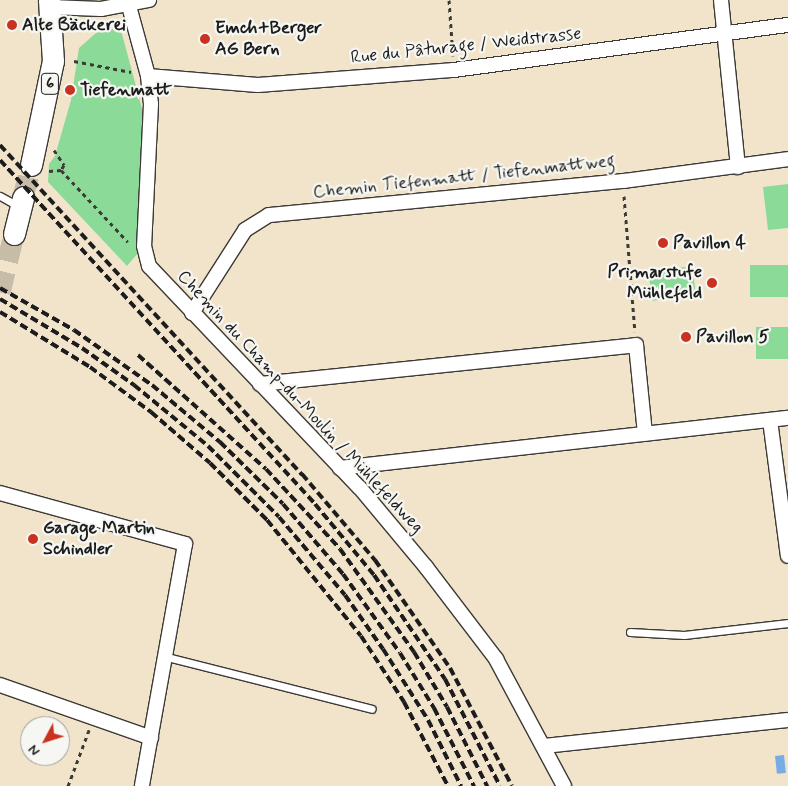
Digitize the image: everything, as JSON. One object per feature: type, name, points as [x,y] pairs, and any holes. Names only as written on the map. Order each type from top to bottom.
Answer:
[{"type":"main road","name":"6","points":[[38,166],[54,61],[50,4]]},
{"type":"main road","points":[[14,234],[22,202]]},
{"type":"street","points":[[50,4],[102,9],[129,6],[149,0]]},
{"type":"street","points":[[721,0],[738,167]]},
{"type":"street","points":[[129,6],[152,135],[145,254]]},
{"type":"street","name":"Rue du Pâturage / Weidstrasse","points":[[141,74],[258,85],[454,70],[788,25]]},
{"type":"street","name":"Chemin Tiefenmatt / Tiefenmattweg","points":[[192,313],[241,235],[264,217],[624,181],[788,159]]},
{"type":"street","name":"Chemin du Champ-du-Moulin / Mühlefeldweg","points":[[145,254],[152,271],[340,468],[405,540],[484,642],[544,746],[564,786]]},
{"type":"street","points":[[260,384],[636,345],[646,434]]},
{"type":"street","points":[[340,468],[788,418]]},
{"type":"street","points":[[770,420],[788,556]]},
{"type":"street","points":[[0,493],[185,544],[167,657],[142,786]]},
{"type":"street","points":[[0,685],[151,738]]},
{"type":"street","points":[[544,746],[788,720]]},
{"type":"lane","points":[[0,196],[22,202]]},
{"type":"lane","points":[[630,632],[684,635],[788,623]]},
{"type":"lane","points":[[167,657],[372,709]]},
{"type":"path","points":[[448,0],[454,70]]},
{"type":"path","points":[[74,61],[141,74]]},
{"type":"path","points":[[38,166],[51,172],[61,170],[64,165],[54,150]]},
{"type":"path","points":[[61,170],[131,244],[145,254]]},
{"type":"path","points":[[624,181],[636,345]]},
{"type":"path","points":[[68,786],[93,718]]},
{"type":"green space","points":[[116,28],[122,34],[144,116],[138,253],[127,266],[48,182],[49,164],[55,156],[71,100],[79,48],[96,33]]},
{"type":"green space","points":[[788,184],[788,228],[768,230],[763,187]]},
{"type":"green space","points":[[750,265],[788,265],[788,297],[750,297]]},
{"type":"green space","points":[[692,266],[696,295],[652,301],[648,272]]},
{"type":"green space","points":[[756,327],[788,327],[788,359],[756,359]]},
{"type":"water","points":[[784,755],[786,773],[777,774],[775,756]]},
{"type":"tunnel","points":[[23,197],[31,165]]},
{"type":"tunnel","points":[[0,292],[14,234]]},
{"type":"railway","points":[[0,145],[302,474],[375,560],[450,668],[512,786]]},
{"type":"railway","points":[[0,160],[315,504],[374,575],[445,679],[500,786]]},
{"type":"railway","points":[[0,288],[74,330],[152,385],[220,442],[283,504],[343,574],[400,653],[434,708],[474,786]]},
{"type":"railway","points":[[0,299],[82,348],[134,385],[208,446],[279,517],[345,595],[383,649],[428,720],[461,786]]},
{"type":"railway","points":[[0,312],[90,367],[151,412],[210,463],[267,520],[361,636],[404,702],[448,786]]},
{"type":"railway","points":[[138,355],[266,469],[340,549],[414,652],[447,707],[487,786]]},
{"type":"place","name":"Alte Bäckerei","points":[[12,25]]},
{"type":"place","name":"Emch+Berger AG Bern","points":[[205,39]]},
{"type":"place","name":"Tiefenmatt","points":[[70,90]]},
{"type":"place","name":"Pavillon 4","points":[[663,243]]},
{"type":"place","name":"Primarstufe Mühlefeld","points":[[712,283]]},
{"type":"place","name":"Pavillon 5","points":[[686,337]]},
{"type":"place","name":"Garage Martin Schindler","points":[[33,539]]}]
